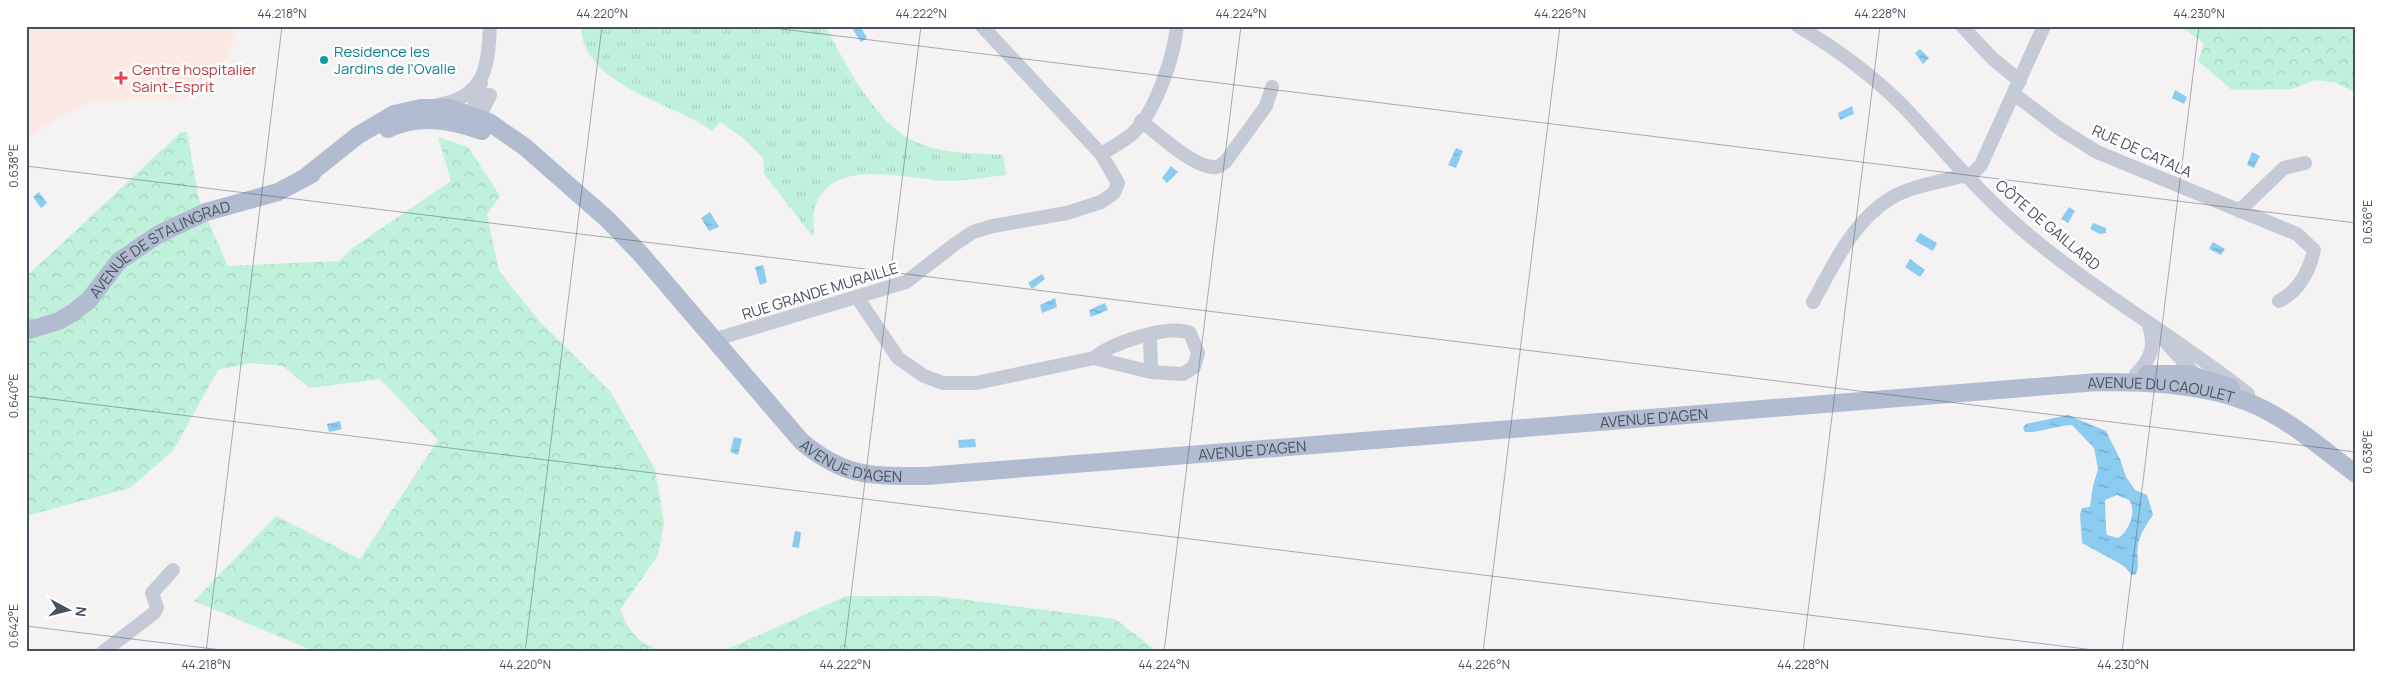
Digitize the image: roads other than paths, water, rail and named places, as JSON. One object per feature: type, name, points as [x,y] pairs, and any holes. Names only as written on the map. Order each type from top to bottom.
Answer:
[{"type":"main road","name":"AVENUE DE STALINGRAD","points":[[303,179],[357,136],[382,119],[420,108],[450,108],[481,122]]},
{"type":"main road","name":"AVENUE DE STALINGRAD","points":[[26,331],[59,321],[74,312],[89,300],[119,261],[159,234],[206,212],[223,206],[260,199],[303,179],[379,133],[404,123],[439,120],[481,122]]},
{"type":"main road","name":"AVENUE D'AGEN","points":[[481,122],[536,157],[581,194],[607,219],[789,428],[812,450],[830,463],[853,472],[926,476],[2098,382]]},
{"type":"main road","name":"AVENUE DU CAOULET","points":[[2098,382],[2136,374],[2187,376],[2248,394],[2356,474]]},
{"type":"main road","name":"AVENUE DU CAOULET","points":[[2098,382],[2133,382],[2187,376],[2217,393],[2248,402],[2306,436]]},
{"type":"street","points":[[481,122],[481,83],[489,53],[491,26]]},
{"type":"street","points":[[481,122],[491,110],[491,26]]},
{"type":"street","name":"RUE GRANDE MURAILLE","points":[[714,340],[906,282],[973,232],[993,226],[1067,213],[1101,202],[1114,193],[1118,183],[1101,154],[982,26]]},
{"type":"street","points":[[1101,154],[1132,134],[1158,93],[1169,68],[1177,26]]},
{"type":"street","name":"CÔTE DE GAILLARD","points":[[1798,26],[1853,64],[1896,99],[2007,217],[2060,260],[2248,394]]},
{"type":"street","points":[[1962,26],[1993,59],[2020,80]]},
{"type":"street","points":[[1813,302],[1845,244],[1867,218],[1892,198],[1913,189],[1967,176],[1981,165],[2044,26]]},
{"type":"street","points":[[420,108],[460,99],[481,83]]},
{"type":"street","points":[[1141,121],[1201,164],[1213,167],[1220,166],[1226,161],[1266,106],[1272,87]]},
{"type":"street","name":"RUE DE CATALA","points":[[2014,94],[2060,129],[2097,152],[2297,234],[2318,252],[2310,268],[2292,294],[2279,301]]},
{"type":"street","points":[[481,122],[490,96]]},
{"type":"street","points":[[2239,210],[2284,168],[2305,163]]},
{"type":"street","points":[[857,297],[898,358],[924,376],[943,383],[976,383],[1094,358],[1151,372],[1183,374],[1194,367],[1198,353],[1190,333],[1174,331],[1116,344],[1094,358]]},
{"type":"street","points":[[2136,374],[2144,367],[2150,356],[2153,336],[2148,323]]},
{"type":"street","points":[[2148,323],[2187,376]]},
{"type":"street","points":[[1150,335],[1151,372]]},
{"type":"street","points":[[2187,376],[2191,352]]},
{"type":"street","points":[[103,652],[154,614],[157,607],[152,592],[173,570]]},
{"type":"water","points":[[860,26],[867,38],[861,42],[853,30]]},
{"type":"water","points":[[1920,49],[1929,58],[1923,64],[1915,53]]},
{"type":"water","points":[[2175,90],[2187,97],[2184,104],[2172,98]]},
{"type":"water","points":[[1852,106],[1854,114],[1840,120],[1838,113]]},
{"type":"water","points":[[1456,148],[1463,151],[1456,168],[1448,165]]},
{"type":"water","points":[[2252,152],[2260,156],[2254,168],[2247,165]]},
{"type":"water","points":[[1171,166],[1178,172],[1167,183],[1162,178]]},
{"type":"water","points":[[39,192],[47,203],[41,208],[33,197]]},
{"type":"water","points":[[2069,207],[2075,211],[2068,223],[2061,219]]},
{"type":"water","points":[[710,212],[719,227],[709,231],[701,218]]},
{"type":"water","points":[[2093,223],[2106,228],[2106,233],[2100,234],[2090,229]]},
{"type":"water","points":[[1920,233],[1937,243],[1933,251],[1915,241]]},
{"type":"water","points":[[2213,242],[2225,249],[2221,255],[2209,249]]},
{"type":"water","points":[[1910,259],[1925,270],[1920,277],[1905,267]]},
{"type":"water","points":[[763,265],[767,282],[760,285],[755,267]]},
{"type":"water","points":[[1042,274],[1045,279],[1032,289],[1028,283]]},
{"type":"water","points":[[1055,298],[1057,307],[1042,313],[1040,305]]},
{"type":"water","points":[[1105,303],[1108,310],[1091,317],[1089,310]]},
{"type":"water","points":[[2068,415],[2106,431],[2120,459],[2126,477],[2135,490],[2147,495],[2153,515],[2140,538],[2136,574],[2132,575],[2124,566],[2082,543],[2080,514],[2082,508],[2090,507],[2098,469],[2094,448],[2072,425],[2025,432],[2023,428],[2026,424]],"holes":[[[2117,495],[2129,500],[2132,515],[2125,531],[2118,538],[2107,535],[2105,500]]]},
{"type":"water","points":[[340,421],[342,429],[329,432],[327,424]]},
{"type":"water","points":[[734,437],[742,439],[738,455],[730,452]]},
{"type":"water","points":[[975,439],[976,447],[959,448],[958,440]]},
{"type":"water","points":[[795,531],[801,532],[799,548],[792,547]]},
{"type":"place","name":"Residence les Jardins de l'Ovalie","points":[[324,60]]},
{"type":"place","name":"Centre hospitalier Saint-Esprit","points":[[121,78]]}]
